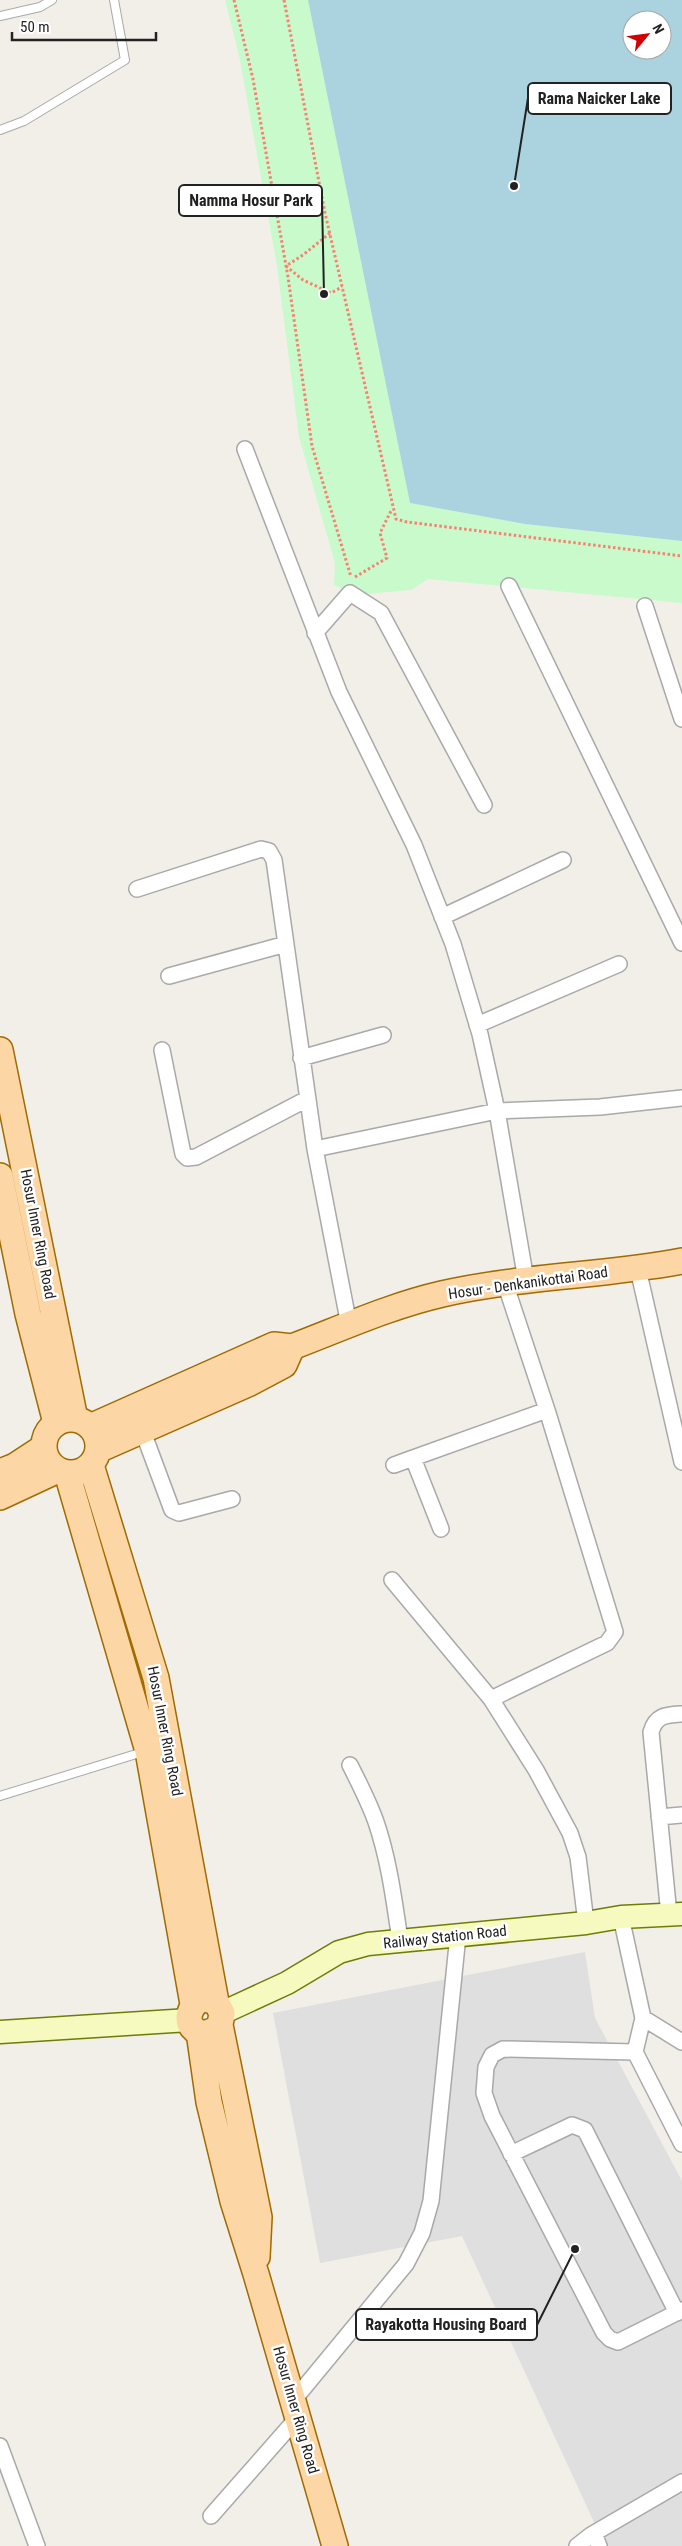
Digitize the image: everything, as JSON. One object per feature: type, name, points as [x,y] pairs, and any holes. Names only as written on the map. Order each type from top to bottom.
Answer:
[{"type":"main road","name":"Hosur Inner Ring Road","points":[[0,1050],[74,1423]]},
{"type":"main road","name":"Hosur Inner Ring Road","points":[[0,1176],[28,1314],[74,1423]]},
{"type":"main road","name":"Hosur - Denkanikottai Road","points":[[74,1423],[274,1345],[292,1347],[414,1301],[515,1281],[638,1268],[682,1261]]},
{"type":"main road","points":[[0,1497],[63,1472],[76,1473],[94,1458],[143,1432],[250,1383],[284,1365],[292,1347]]},
{"type":"main road","points":[[0,1472],[15,1466],[44,1447],[50,1430],[74,1423],[95,1433],[94,1458]]},
{"type":"main road","points":[[44,1447],[51,1464],[63,1472]]},
{"type":"main road","name":"Hosur Inner Ring Road","points":[[94,1458],[156,1678],[206,2016],[209,2102],[233,2201],[335,2546]]},
{"type":"main road","name":"Hosur Inner Ring Road","points":[[63,1472],[148,1751],[206,2016]]},
{"type":"main road","name":"Railway Station Road","points":[[0,2032],[206,2016],[286,1983],[339,1952],[368,1944],[586,1923],[621,1917],[676,1915]]},
{"type":"street","points":[[245,449],[339,692],[414,845],[442,917],[477,1025],[497,1111],[515,1281],[547,1410],[615,1632],[607,1643],[491,1699]]},
{"type":"street","points":[[509,586],[682,943]]},
{"type":"street","points":[[315,633],[350,593],[381,613],[484,805]]},
{"type":"street","points":[[645,606],[682,719]]},
{"type":"street","points":[[136,889],[261,848],[269,851],[274,860],[315,1149],[349,1325]]},
{"type":"street","points":[[442,917],[564,860]]},
{"type":"street","points":[[169,976],[286,944]]},
{"type":"street","points":[[477,1025],[619,964]]},
{"type":"street","points":[[301,1058],[383,1035]]},
{"type":"street","points":[[162,1050],[183,1154],[188,1158],[196,1157],[307,1099]]},
{"type":"street","points":[[315,1149],[497,1111],[600,1107],[682,1098]]},
{"type":"street","points":[[638,1268],[682,1462]]},
{"type":"street","points":[[394,1465],[547,1410]]},
{"type":"street","points":[[143,1432],[172,1510],[179,1513],[232,1499]]},
{"type":"street","points":[[413,1458],[441,1529]]},
{"type":"street","points":[[392,1580],[491,1699],[536,1770],[570,1832],[578,1857],[586,1923]]},
{"type":"street","points":[[676,1915],[659,1817],[651,1732],[654,1722],[663,1716],[682,1714]]},
{"type":"street","points":[[350,1765],[376,1820],[382,1840],[400,1940]]},
{"type":"street","points":[[659,1817],[682,1814]]},
{"type":"street","points":[[621,1917],[643,2018],[635,2052],[682,2144]]},
{"type":"street","points":[[211,2516],[406,2264],[422,2233],[431,2201],[458,1935]]},
{"type":"street","points":[[643,2018],[682,2042]]},
{"type":"street","points":[[510,2154],[572,2125],[585,2130],[680,2311],[618,2342],[610,2339],[604,2333],[510,2154],[492,2116],[484,2093],[486,2067],[492,2055],[503,2049],[635,2052]]},
{"type":"street","points":[[0,2446],[37,2546]]},
{"type":"street","points":[[577,2546],[595,2540],[682,2482]]},
{"type":"lane","points":[[0,16],[40,7],[52,0]]},
{"type":"lane","points":[[0,130],[24,121],[125,60],[114,0]]},
{"type":"lane","points":[[0,1796],[148,1751]]},
{"type":"path","points":[[234,0],[253,79],[286,266],[312,446],[352,579],[387,558],[380,533],[393,507]]},
{"type":"path","points":[[284,0],[330,232],[396,519],[407,522],[682,556]]},
{"type":"path","points":[[286,266],[303,256],[330,232]]},
{"type":"path","points":[[286,266],[303,280],[331,293],[342,287]]},
{"type":"shaded area","points":[[585,1952],[595,2018],[682,2181],[682,2546],[605,2546],[462,2236],[320,2263],[273,2013]]},
{"type":"green space","points":[[225,0],[308,0],[410,503],[525,524],[682,541],[682,603],[428,579],[411,590],[355,595],[334,585],[335,563],[299,437],[277,266],[239,55]]},
{"type":"water","points":[[308,0],[682,0],[682,541],[525,524],[410,503]]},
{"type":"place","name":"Rama Naicker Lake","points":[[514,186]]},
{"type":"place","name":"Namma Hosur Park","points":[[324,294]]},
{"type":"place","name":"Rayakotta Housing Board","points":[[575,2249]]}]
